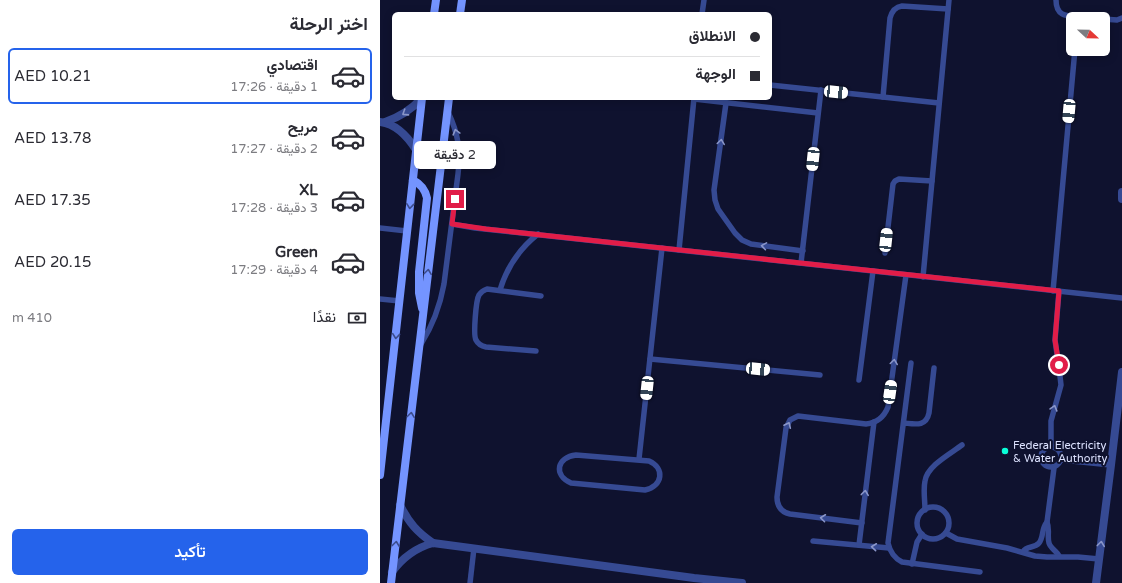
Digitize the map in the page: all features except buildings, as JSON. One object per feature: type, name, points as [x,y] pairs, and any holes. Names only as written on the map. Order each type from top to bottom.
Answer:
[{"type":"main road","points":[[434,12],[436,0]]},
{"type":"main road","points":[[460,12],[462,0]]},
{"type":"main road","points":[[380,469],[422,100]]},
{"type":"main road","points":[[391,583],[449,100]]},
{"type":"main road","points":[[413,180],[424,188],[427,198],[419,282],[419,293],[423,314]]},
{"type":"street","points":[[382,122],[396,119],[406,113],[420,100]]},
{"type":"street","points":[[382,122],[403,133],[416,150]]},
{"type":"street","points":[[1122,192],[1122,199]]},
{"type":"street","points":[[1096,583],[1122,372]]},
{"type":"street","points":[[400,506],[413,527],[422,536],[433,543],[694,580],[742,583]]},
{"type":"street","points":[[392,572],[410,553],[433,543]]},
{"type":"lane","points":[[702,12],[704,0]]},
{"type":"lane","points":[[923,277],[949,0]]},
{"type":"lane","points":[[1056,0],[1056,7],[1061,13],[1066,15]]},
{"type":"lane","points":[[883,97],[890,18],[892,11],[898,6],[948,9]]},
{"type":"lane","points":[[1110,20],[1118,20],[1122,18]]},
{"type":"lane","points":[[1050,447],[1051,422],[1061,380],[1055,345],[1056,291],[1074,56]]},
{"type":"lane","points":[[772,85],[940,103]]},
{"type":"lane","points":[[801,263],[821,90]]},
{"type":"lane","points":[[679,250],[694,100]]},
{"type":"lane","points":[[707,100],[818,113]]},
{"type":"lane","points":[[726,103],[714,190],[714,200],[718,209],[738,237],[746,242],[802,251]]},
{"type":"lane","points":[[419,346],[433,323],[441,297],[452,224],[459,167],[459,148],[455,129],[448,112]]},
{"type":"lane","points":[[885,253],[893,184],[899,179],[932,181]]},
{"type":"lane","points":[[452,224],[1122,298]]},
{"type":"lane","points":[[380,228],[407,231]]},
{"type":"lane","points":[[500,290],[503,279],[514,259],[538,234]]},
{"type":"lane","points":[[639,459],[662,248]]},
{"type":"lane","points":[[859,380],[873,271]]},
{"type":"lane","points":[[862,523],[790,514],[780,508],[777,497],[786,428],[790,420],[798,416],[866,424],[878,421],[884,415],[888,407],[906,275]]},
{"type":"lane","points":[[536,351],[486,347],[482,346],[476,341],[474,334],[478,296],[483,290],[487,289],[542,296]]},
{"type":"lane","points":[[380,299],[400,301]]},
{"type":"lane","points":[[650,359],[820,375]]},
{"type":"lane","points":[[911,363],[888,543],[889,548],[891,553],[902,562],[980,572]]},
{"type":"lane","points":[[904,423],[920,424],[926,420],[929,413],[934,368]]},
{"type":"lane","points":[[859,545],[874,422]]},
{"type":"lane","points":[[925,510],[924,486],[926,475],[933,466],[962,445]]},
{"type":"lane","points":[[1054,468],[1049,468],[1042,463],[1041,455],[1043,451],[1050,447],[1058,449],[1062,460]]},
{"type":"lane","points":[[576,455],[639,459],[653,463],[657,466],[659,471],[660,477],[658,482],[651,489],[646,490],[570,483],[565,481],[559,470],[560,464],[564,458],[576,455]]},
{"type":"lane","points":[[1062,460],[1111,465]]},
{"type":"lane","points":[[1023,552],[1027,548],[1039,543],[1042,537],[1043,528],[1047,522],[1054,468],[1062,460]]},
{"type":"lane","points":[[936,507],[945,512],[949,522],[946,533],[937,538],[931,539],[922,534],[918,524],[921,513],[930,508],[936,507]]},
{"type":"lane","points":[[1047,522],[1049,526],[1049,544],[1059,556]]},
{"type":"lane","points":[[946,533],[957,539],[1041,556],[1099,559]]},
{"type":"lane","points":[[912,564],[917,542],[922,534]]},
{"type":"lane","points":[[813,540],[889,548]]},
{"type":"lane","points":[[470,583],[474,548]]},
{"type":"place","name":"Federal Electricity & Water Authority","points":[[1005,451]]},
{"type":"route","points":[[455,199],[452,224],[486,229],[1059,291],[1055,340],[1059,365]]}]
